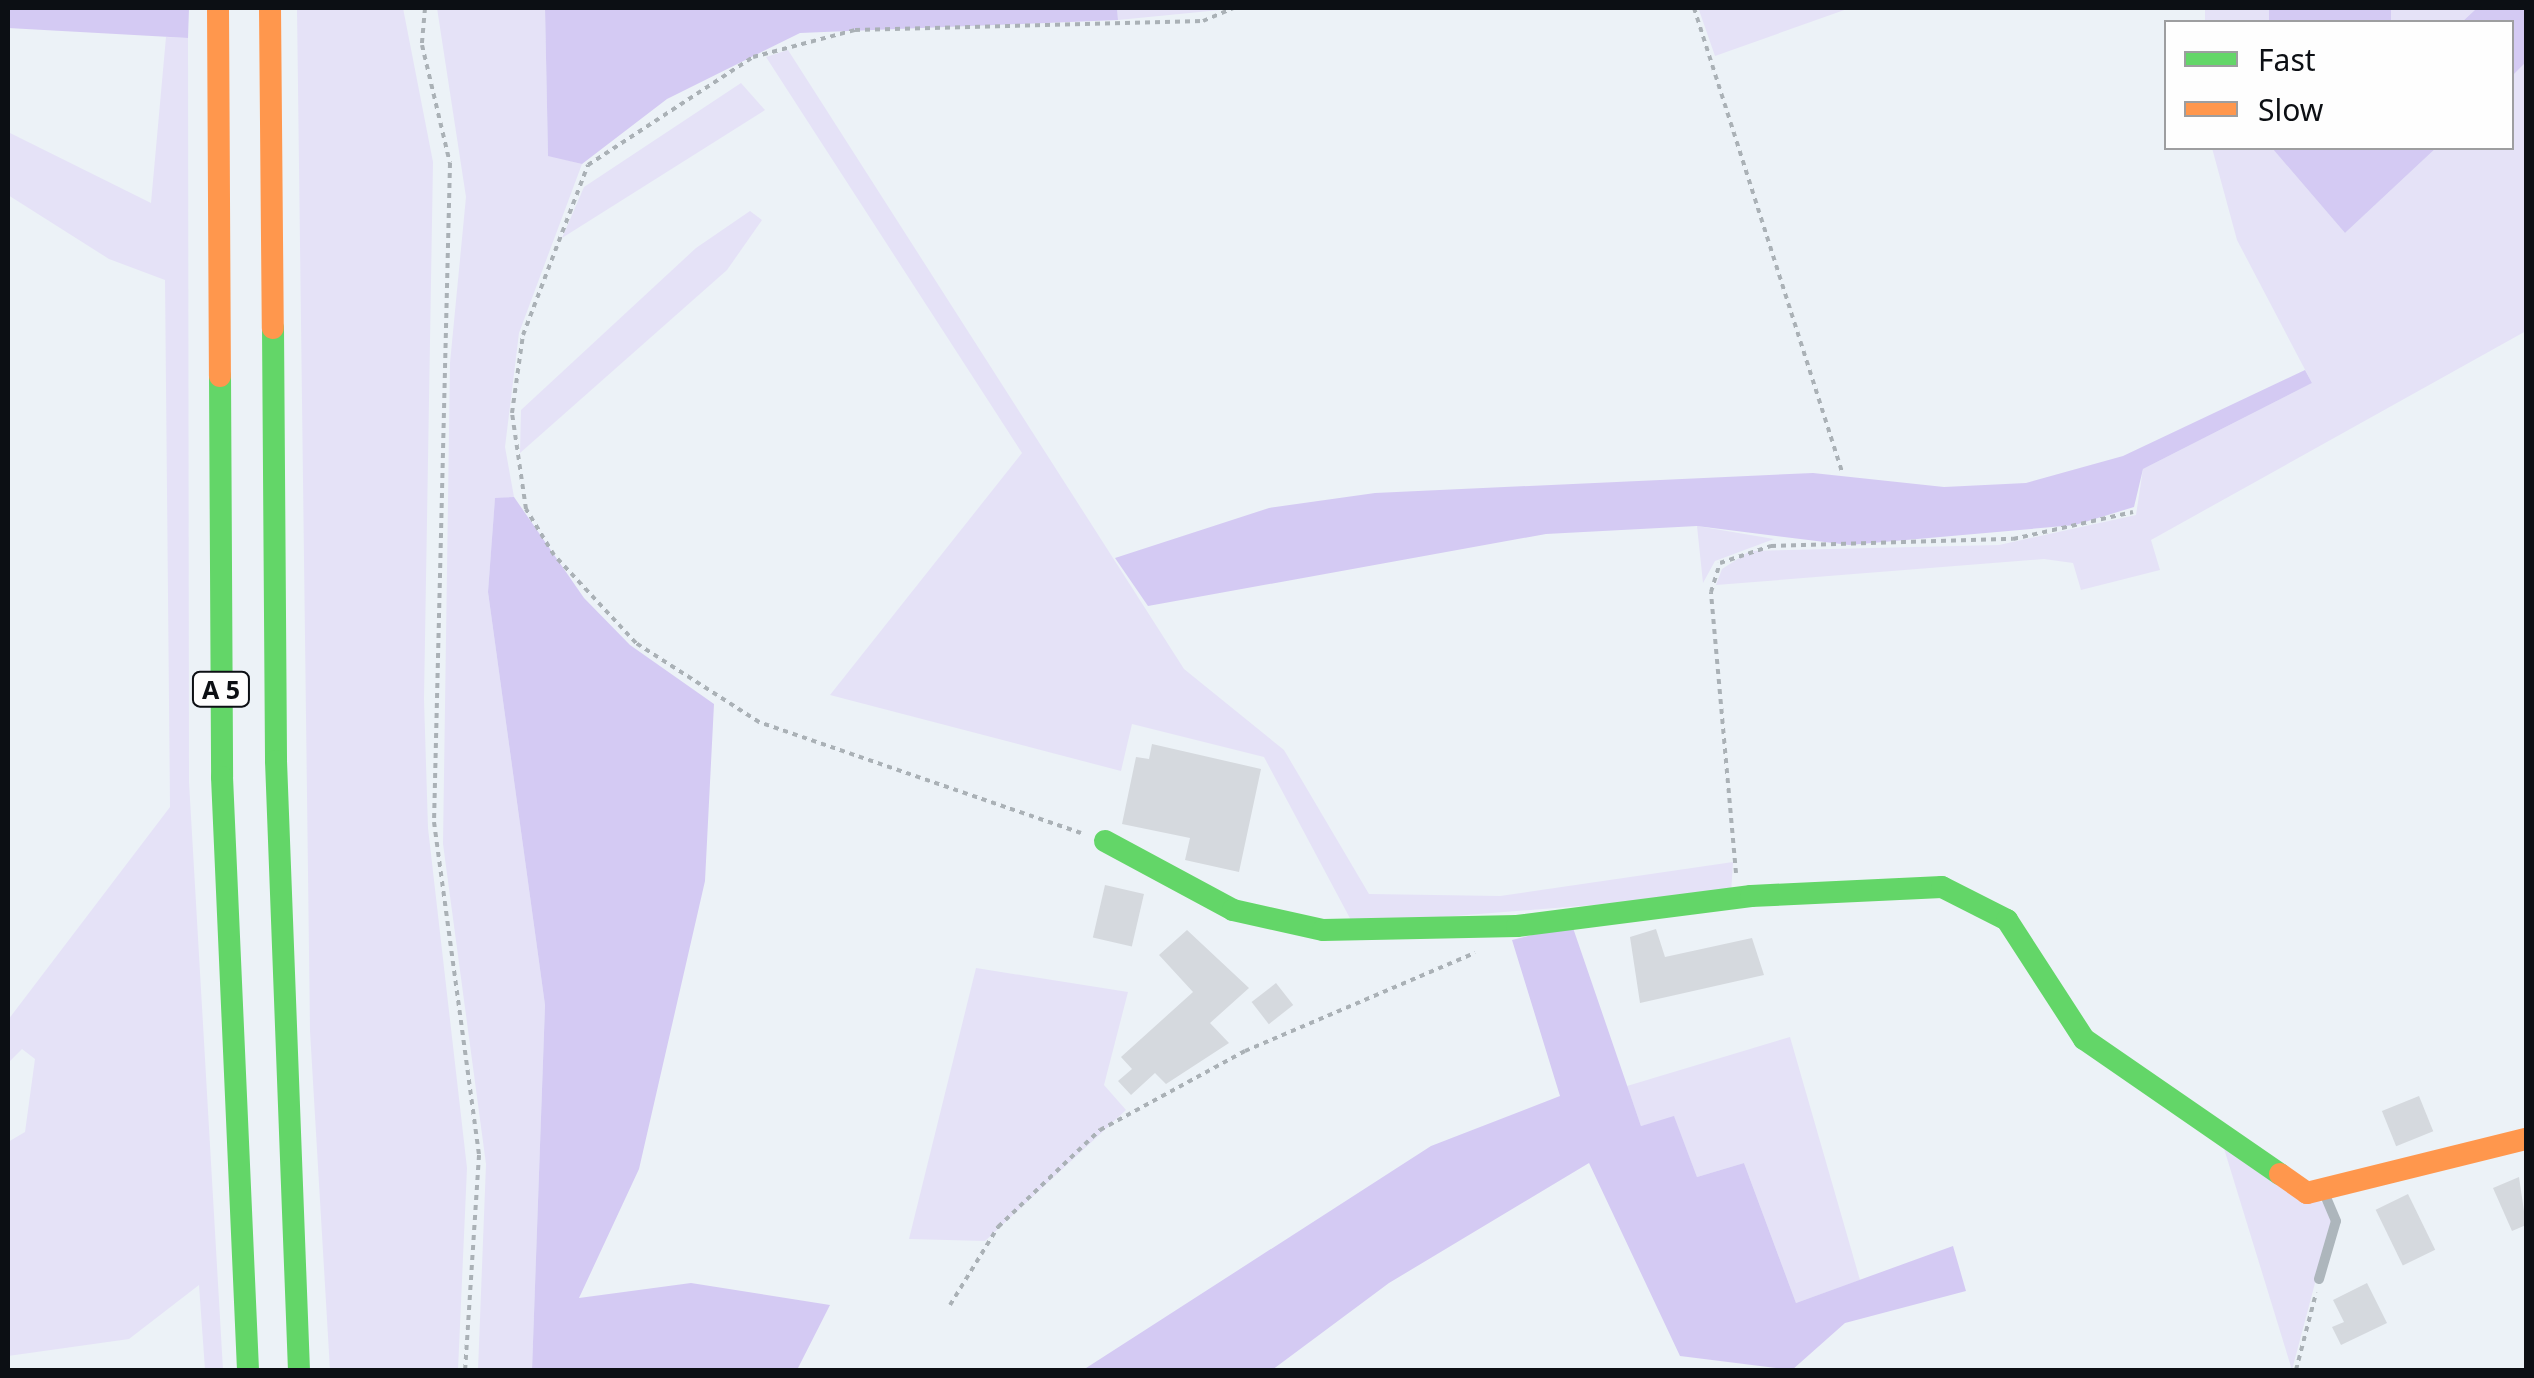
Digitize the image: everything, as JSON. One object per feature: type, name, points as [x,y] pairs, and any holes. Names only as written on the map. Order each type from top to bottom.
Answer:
[{"type":"main road","name":"A 5","points":[[218,8],[222,776],[248,1370]]},
{"type":"main road","name":"A 5","points":[[270,8],[266,328],[299,1370]]},
{"type":"main road","points":[[1105,841],[1233,910],[1323,930],[1518,926],[1736,898],[1914,886],[1968,896],[2007,920],[2084,1039],[2284,1182],[2325,1196],[2526,1139]]},
{"type":"lane","points":[[2319,1278],[2336,1220],[2325,1196]]},
{"type":"path","points":[[425,8],[422,46],[450,163],[434,822],[479,1155],[465,1370]]},
{"type":"path","points":[[1105,841],[758,722],[636,643],[554,555],[526,510],[512,413],[523,335],[588,165],[753,57],[855,30],[1204,21],[1234,8]]},
{"type":"path","points":[[1694,8],[1843,474]]},
{"type":"path","points":[[1736,898],[1737,818],[1711,592],[1720,563],[1772,546],[2014,539],[2133,512]]},
{"type":"path","points":[[950,1304],[998,1228],[1100,1130],[1245,1050],[1518,926]]},
{"type":"path","points":[[2296,1370],[2319,1278]]},
{"type":"shaded area","points":[[8,8],[189,8],[188,38],[8,28]]},
{"type":"shaded area","points":[[297,8],[403,8],[433,162],[424,699],[428,828],[467,1168],[458,1370],[330,1370],[310,1031]]},
{"type":"shaded area","points":[[437,8],[545,8],[548,155],[582,164],[519,333],[505,447],[514,497],[495,499],[488,592],[545,1005],[532,1370],[478,1370],[486,1164],[443,844],[450,363],[466,197]]},
{"type":"shaded area","points":[[545,8],[1117,8],[1118,20],[800,33],[667,99],[582,164],[548,156]]},
{"type":"shaded area","points":[[1117,8],[1220,8],[1220,10],[1118,20]]},
{"type":"shaded area","points":[[1850,8],[1715,56],[1699,10],[1791,10]]},
{"type":"shaded area","points":[[2205,8],[2269,8],[2269,20],[2205,20]]},
{"type":"shaded area","points":[[2269,8],[2391,8],[2391,20],[2269,20]]},
{"type":"shaded area","points":[[2391,8],[2477,8],[2464,20],[2387,20]]},
{"type":"shaded area","points":[[2477,8],[2526,8],[2526,62],[2514,74],[2514,20],[2464,20]]},
{"type":"shaded area","points":[[166,37],[188,38],[189,782],[223,1370],[205,1370],[199,1285],[129,1339],[8,1356],[8,1142],[25,1132],[35,1059],[22,1049],[8,1063],[8,1020],[170,807],[165,280],[109,259],[8,195],[8,132],[151,203]]},
{"type":"shaded area","points":[[788,50],[1184,669],[1284,750],[1369,894],[1500,896],[1733,862],[1731,894],[1353,924],[1264,757],[1132,724],[1121,771],[830,695],[1022,453],[766,57]]},
{"type":"shaded area","points":[[2526,62],[2526,331],[2151,540],[2160,570],[2081,590],[2073,563],[2044,559],[1716,585],[1722,569],[1750,551],[1999,545],[2136,515],[2143,469],[2312,383],[2237,240],[2213,150],[2274,150],[2345,233],[2434,150],[2514,150],[2514,74]]},
{"type":"shaded area","points":[[741,83],[765,110],[562,238],[584,187]]},
{"type":"shaded area","points":[[2274,150],[2434,150],[2345,233]]},
{"type":"shaded area","points":[[750,211],[762,220],[727,270],[520,453],[521,410],[696,248]]},
{"type":"shaded area","points":[[2305,370],[2312,383],[2143,469],[2134,507],[2075,525],[1849,545],[1697,526],[1546,534],[1148,606],[1115,558],[1269,508],[1375,493],[1813,473],[1944,487],[2026,483],[2123,456]]},
{"type":"shaded area","points":[[514,497],[584,598],[630,645],[714,704],[705,881],[639,1169],[579,1298],[691,1283],[830,1305],[797,1370],[532,1370],[545,1005],[488,592],[495,498]]},
{"type":"shaded area","points":[[1697,526],[1774,539],[1715,561],[1703,583]]},
{"type":"shaded area","points":[[1572,925],[1641,1126],[1674,1116],[1697,1177],[1744,1163],[1796,1303],[1953,1246],[1966,1291],[1845,1323],[1792,1370],[1680,1356],[1589,1163],[1389,1283],[1272,1370],[1083,1370],[1431,1146],[1560,1096],[1512,940]]},
{"type":"shaded area","points":[[976,968],[1128,992],[1104,1085],[1126,1110],[985,1241],[909,1239]]},
{"type":"shaded area","points":[[1790,1037],[1860,1280],[1796,1303],[1744,1163],[1697,1177],[1674,1117],[1641,1126],[1627,1086]]},
{"type":"shaded area","points":[[2222,1142],[2323,1203],[2332,1219],[2292,1370]]},
{"type":"building","points":[[1152,744],[1261,769],[1239,872],[1185,860],[1190,838],[1122,824],[1136,757],[1149,759]]},
{"type":"building","points":[[1105,885],[1144,894],[1132,947],[1093,938]]},
{"type":"building","points":[[1656,929],[1665,957],[1752,938],[1764,975],[1640,1003],[1630,937]]},
{"type":"building","points":[[1187,930],[1249,988],[1210,1023],[1229,1043],[1166,1084],[1155,1073],[1131,1095],[1118,1081],[1132,1069],[1121,1057],[1193,992],[1159,955]]},
{"type":"building","points":[[1276,983],[1293,1005],[1269,1024],[1252,1002]]},
{"type":"building","points":[[2419,1096],[2433,1131],[2396,1146],[2382,1111]]},
{"type":"building","points":[[2519,1177],[2526,1225],[2512,1231],[2493,1188]]},
{"type":"building","points":[[2408,1194],[2435,1250],[2403,1266],[2376,1210]]},
{"type":"building","points":[[2367,1283],[2387,1323],[2341,1345],[2332,1327],[2344,1322],[2333,1300]]},
{"type":"traffic: fast","points":[[273,328],[276,761],[299,1370]]},
{"type":"traffic: fast","points":[[220,376],[222,777],[248,1370]]},
{"type":"traffic: fast","points":[[1105,841],[1233,910],[1323,930],[1517,926],[1751,896],[1942,887],[2007,920],[2084,1039],[2280,1174]]},
{"type":"traffic: slow","points":[[218,8],[220,376]]},
{"type":"traffic: slow","points":[[270,8],[273,328]]},
{"type":"traffic: slow","points":[[2280,1174],[2307,1193],[2526,1139]]}]
